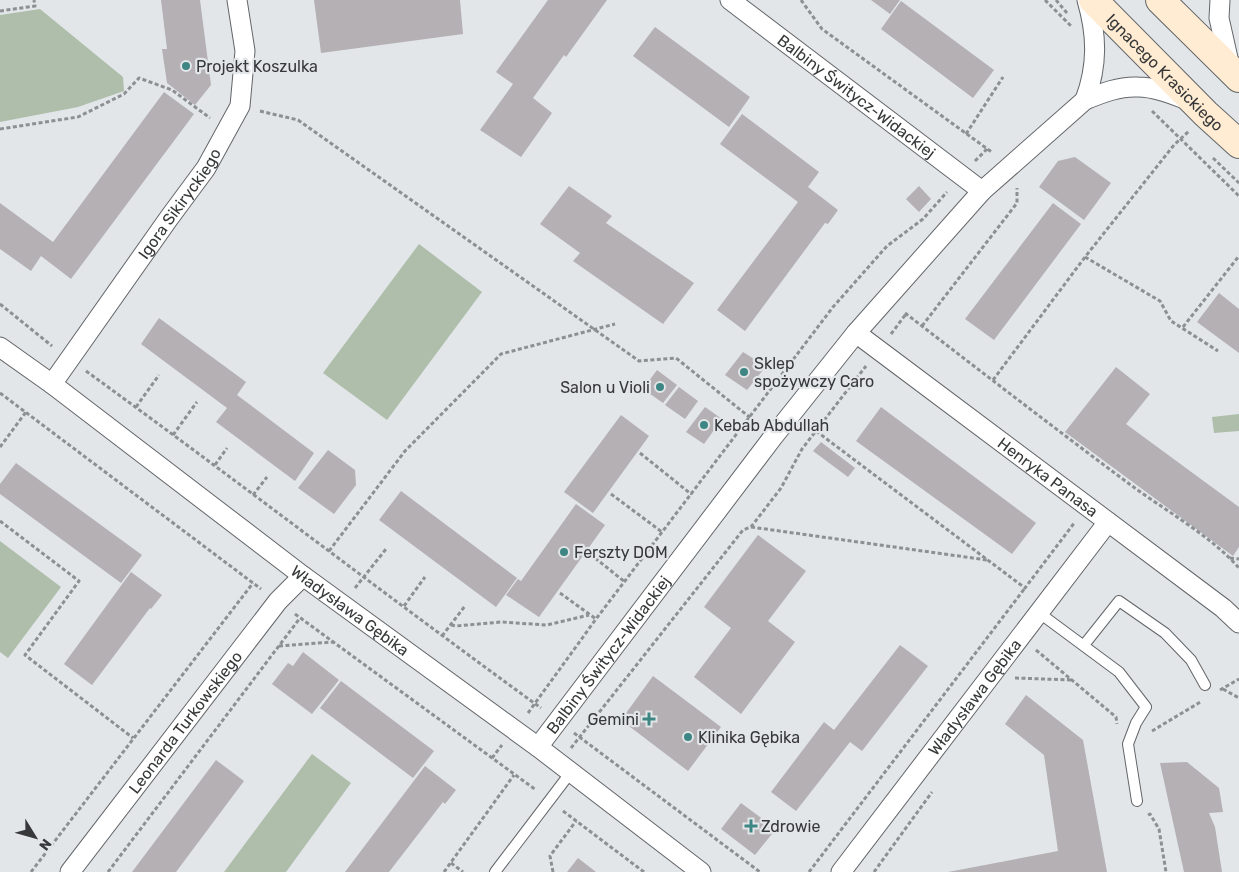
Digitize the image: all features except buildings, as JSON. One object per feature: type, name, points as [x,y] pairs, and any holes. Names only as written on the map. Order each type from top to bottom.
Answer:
[{"type":"main road","name":"Ignacego Krasickiego","points":[[1093,0],[1239,144]]},
{"type":"main road","points":[[1160,0],[1235,74]]},
{"type":"street","name":"Igora Sikiryckiego","points":[[52,384],[206,168],[240,106],[245,51],[237,0]]},
{"type":"street","name":"Balbiny Świtycz-Widackiej","points":[[730,0],[982,191]]},
{"type":"street","points":[[1085,100],[1092,81],[1096,44],[1087,0]]},
{"type":"street","points":[[1220,0],[1218,18],[1235,74]]},
{"type":"street","name":"Balbiny Świtycz-Widackiej","points":[[538,747],[773,437],[856,334],[982,191],[1085,100],[1106,92],[1138,87],[1161,91],[1195,102]]},
{"type":"street","name":"Henryka Panasa","points":[[856,334],[1224,608],[1239,623]]},
{"type":"street","name":"Władysława Gębika","points":[[0,347],[52,384],[303,576],[538,747],[701,872]]},
{"type":"street","name":"Władysława Gębika","points":[[841,872],[1108,522]]},
{"type":"street","name":"Leonarda Turkowskiego","points":[[70,872],[272,609],[303,576]]},
{"type":"lane","points":[[1084,645],[1119,602],[1165,633],[1191,660],[1205,685]]},
{"type":"lane","points":[[1038,612],[1119,672],[1146,707],[1136,723],[1128,744],[1137,801]]},
{"type":"lane","points":[[496,872],[571,772]]},
{"type":"path","points":[[0,11],[35,6],[34,0]]},
{"type":"path","points":[[801,0],[822,29],[998,158]]},
{"type":"path","points":[[1045,0],[1074,30]]},
{"type":"path","points":[[966,134],[1003,77]]},
{"type":"path","points":[[0,129],[78,117],[124,94],[139,78],[172,90],[216,123]]},
{"type":"path","points":[[240,106],[298,120],[640,361],[676,358],[761,426]]},
{"type":"path","points":[[1148,108],[1239,196]]},
{"type":"path","points":[[993,380],[1085,257],[1174,145],[1181,139]]},
{"type":"path","points":[[514,730],[833,306],[886,246],[923,219],[987,149]]},
{"type":"path","points":[[922,326],[1017,203],[1018,182]]},
{"type":"path","points":[[1183,327],[1239,256]]},
{"type":"path","points":[[1085,257],[1160,301],[1171,321],[1218,351]]},
{"type":"path","points":[[0,304],[60,352]]},
{"type":"path","points":[[900,310],[1230,558],[1239,568]]},
{"type":"path","points":[[329,552],[405,451],[501,354],[615,324]]},
{"type":"path","points":[[579,737],[743,530],[751,526],[782,488],[802,449],[871,358]]},
{"type":"path","points":[[83,369],[215,465],[253,496],[558,720],[760,872]]},
{"type":"path","points":[[136,407],[159,375]]},
{"type":"path","points":[[0,392],[264,591]]},
{"type":"path","points":[[173,435],[197,402]]},
{"type":"path","points":[[0,447],[26,412]]},
{"type":"path","points":[[816,431],[1025,588]]},
{"type":"path","points":[[215,465],[227,448]]},
{"type":"path","points":[[640,453],[691,494]]},
{"type":"path","points":[[253,496],[267,477]]},
{"type":"path","points":[[611,494],[663,532]]},
{"type":"path","points":[[809,872],[1081,515]]},
{"type":"path","points":[[0,522],[79,581],[25,655],[134,738]]},
{"type":"path","points":[[751,526],[988,560]]},
{"type":"path","points":[[350,594],[386,549]]},
{"type":"path","points":[[590,554],[624,582]]},
{"type":"path","points":[[1230,558],[1239,560]]},
{"type":"path","points":[[404,606],[425,577]]},
{"type":"path","points":[[31,872],[253,583]]},
{"type":"path","points":[[560,592],[596,619]]},
{"type":"path","points":[[442,636],[465,606]]},
{"type":"path","points":[[288,609],[644,872]]},
{"type":"path","points":[[451,625],[501,622],[547,625],[589,615]]},
{"type":"path","points":[[108,872],[300,618]]},
{"type":"path","points":[[279,646],[334,642]]},
{"type":"path","points":[[1015,678],[1072,680]]},
{"type":"path","points":[[1214,694],[1239,679]]},
{"type":"path","points":[[1222,689],[1239,698]]},
{"type":"path","points":[[1148,734],[1206,699]]},
{"type":"path","points":[[444,872],[514,775]]},
{"type":"path","points":[[553,872],[550,856],[576,821]]},
{"type":"path","points":[[451,862],[463,872]]},
{"type":"green space","points":[[40,9],[123,77],[124,91],[78,107],[0,122],[0,15]]},
{"type":"green space","points":[[419,244],[482,292],[387,420],[323,373]]},
{"type":"green space","points":[[1239,414],[1239,431],[1214,433],[1212,417]]},
{"type":"green space","points":[[0,541],[61,587],[8,658],[0,652]]},
{"type":"green space","points":[[312,754],[351,783],[286,872],[224,872]]},
{"type":"place","name":"Projekt Koszulka","points":[[186,66]]},
{"type":"place","name":"Sklep spożywczy Caro","points":[[744,372]]},
{"type":"place","name":"Salon u Violi","points":[[660,387]]},
{"type":"place","name":"Kebab Abdullah","points":[[704,425]]},
{"type":"place","name":"Ferszty DOM","points":[[564,552]]},
{"type":"place","name":"Gemini","points":[[649,719]]},
{"type":"place","name":"Klinika Gębika","points":[[688,737]]},
{"type":"place","name":"Zdrowie","points":[[751,826]]}]
